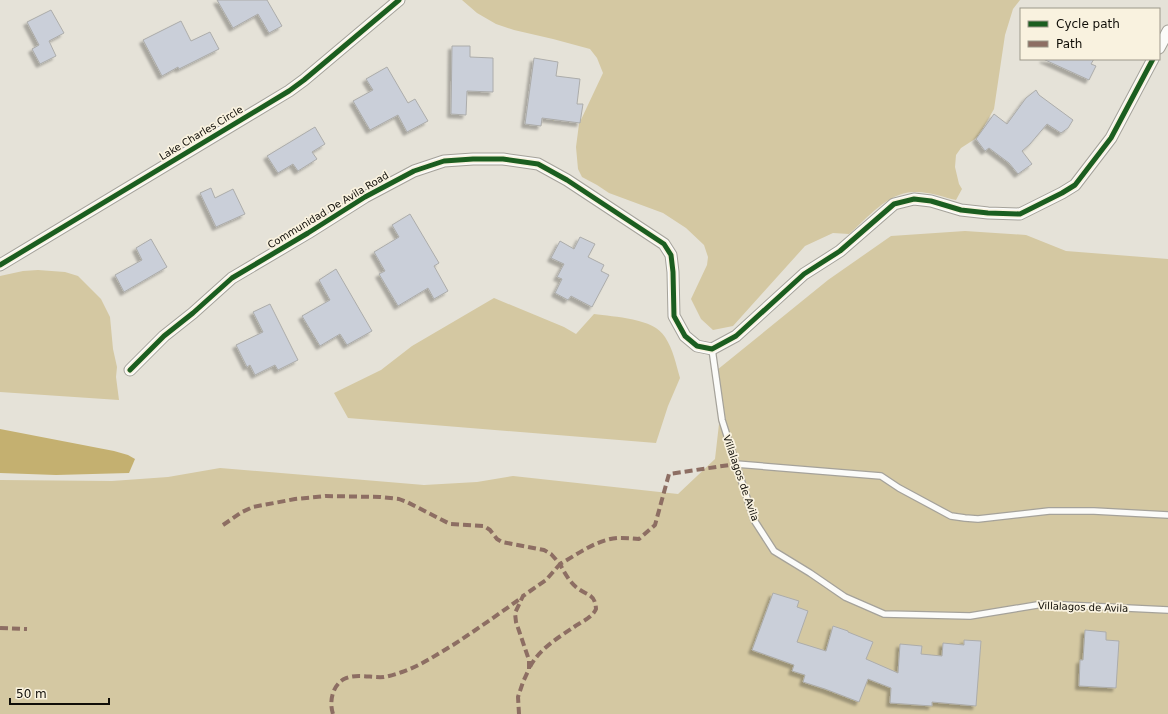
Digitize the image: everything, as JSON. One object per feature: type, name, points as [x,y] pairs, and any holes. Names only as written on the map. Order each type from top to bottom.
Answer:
[{"type":"street","name":"Lake Charles Circle","points":[[0,265],[304,80],[399,0]]},
{"type":"street","points":[[1160,46],[1168,32]]},
{"type":"street","points":[[712,349],[736,336],[804,274],[840,251],[894,204],[914,199],[931,201],[961,210],[988,214],[1020,214],[1075,185],[1111,138],[1152,60]]},
{"type":"street","name":"Communidad De Avila Road","points":[[130,370],[164,336],[193,313],[232,278],[302,237],[365,197],[414,171],[444,161],[473,159],[503,159],[538,164],[567,180],[664,244],[671,255],[674,316],[685,336],[697,346],[712,349]]},
{"type":"lane","name":"Villalagos de Avila","points":[[712,349],[722,420],[754,520],[774,551],[845,597],[884,614],[970,616],[1042,604],[1168,610]]},
{"type":"lane","points":[[736,464],[881,476],[899,488],[951,516],[965,518],[978,519],[1049,511],[1094,511],[1168,515]]},
{"type":"shaded area","points":[[462,0],[1020,0],[1013,9],[1005,35],[994,109],[978,137],[961,148],[956,155],[955,167],[959,184],[962,189],[956,200],[930,193],[919,192],[904,193],[895,197],[878,207],[849,234],[833,233],[805,246],[733,326],[713,330],[701,319],[691,299],[707,265],[708,257],[704,245],[686,228],[663,213],[609,193],[582,177],[578,169],[576,147],[579,124],[603,73],[597,58],[590,49],[496,24],[477,13]]},
{"type":"shaded area","points":[[965,231],[1026,235],[1066,251],[1168,259],[1168,714],[0,714],[0,480],[112,481],[168,477],[220,468],[424,485],[477,482],[513,476],[678,494],[715,459],[719,424],[717,370],[828,280],[891,236]]},
{"type":"shaded area","points":[[38,270],[65,272],[78,276],[101,299],[110,317],[113,349],[117,367],[116,377],[119,400],[0,392],[0,276],[23,271]]},
{"type":"shaded area","points":[[494,298],[564,327],[576,334],[594,314],[643,322],[660,331],[670,346],[680,378],[668,406],[656,443],[348,418],[334,393],[381,370],[412,346]]},
{"type":"shaded area","points":[[0,429],[114,451],[128,455],[135,459],[129,473],[56,475],[0,473]]},
{"type":"building","points":[[217,0],[267,0],[282,26],[269,33],[258,14],[233,28]]},
{"type":"building","points":[[51,10],[64,33],[49,41],[56,56],[40,64],[32,49],[39,45],[27,22]]},
{"type":"building","points":[[181,21],[191,41],[210,32],[219,49],[179,69],[178,67],[162,76],[143,40]]},
{"type":"building","points":[[452,46],[470,46],[470,57],[493,58],[493,92],[467,91],[466,115],[451,114]]},
{"type":"building","points":[[534,58],[558,62],[556,76],[580,79],[577,104],[583,104],[580,123],[542,118],[541,126],[525,124]]},
{"type":"building","points":[[1045,60],[1093,60],[1091,64],[1096,66],[1089,80]]},
{"type":"building","points":[[387,67],[408,103],[415,99],[428,121],[407,132],[398,115],[370,130],[353,101],[373,90],[366,79]]},
{"type":"building","points":[[1036,90],[1039,95],[1073,120],[1068,128],[1061,133],[1047,124],[1022,151],[1032,164],[1018,174],[1009,163],[989,148],[985,151],[976,139],[994,114],[1007,124],[1026,98]]},
{"type":"building","points":[[315,127],[325,144],[312,152],[317,159],[298,171],[293,164],[278,173],[267,156]]},
{"type":"building","points":[[211,188],[215,198],[233,189],[245,214],[216,227],[200,193]]},
{"type":"building","points":[[410,214],[439,263],[434,266],[448,291],[434,299],[428,288],[398,306],[379,274],[385,271],[374,252],[399,237],[392,225]]},
{"type":"building","points":[[580,237],[595,244],[588,257],[604,265],[601,271],[609,275],[592,307],[571,296],[568,300],[555,293],[562,279],[557,277],[564,264],[551,258],[560,241],[574,249]]},
{"type":"building","points":[[151,239],[167,267],[124,292],[115,275],[142,260],[136,248]]},
{"type":"building","points":[[336,269],[372,331],[347,345],[340,334],[320,346],[302,316],[330,300],[319,280]]},
{"type":"building","points":[[270,304],[298,360],[278,370],[275,365],[255,375],[250,365],[247,367],[236,345],[263,332],[253,312]]},
{"type":"building","points":[[773,593],[799,601],[797,607],[808,611],[797,642],[826,651],[833,626],[873,642],[866,659],[898,673],[900,644],[922,646],[921,654],[942,656],[943,643],[964,645],[964,640],[981,641],[976,706],[932,702],[932,706],[890,703],[891,688],[868,679],[859,702],[803,682],[805,675],[792,671],[794,665],[752,650]]},
{"type":"building","points":[[1085,630],[1106,632],[1106,640],[1119,641],[1116,688],[1079,686],[1080,660],[1083,660]]},
{"type":"marked path","points":[[530,667],[538,655],[549,644],[589,617],[596,609],[592,597],[573,585],[560,564],[587,548],[609,539],[639,539],[655,525],[669,474],[736,464]]},
{"type":"marked path","points":[[223,525],[242,512],[253,507],[295,499],[326,496],[380,497],[399,499],[407,502],[450,524],[484,526],[502,542],[544,550],[551,554],[560,564],[546,580],[523,596],[515,613],[516,622],[529,660],[529,669],[518,697],[519,714]]},
{"type":"marked path","points":[[333,714],[331,704],[332,695],[334,690],[344,679],[353,676],[391,676],[415,667],[453,645],[521,598]]},
{"type":"marked path","points":[[0,628],[27,629]]},
{"type":"cycle path","points":[[0,265],[289,91],[399,0]]},
{"type":"cycle path","points":[[130,370],[164,336],[193,313],[232,278],[365,197],[414,171],[444,161],[473,159],[503,159],[538,164],[567,180],[664,244],[671,255],[674,316],[685,336],[697,346],[712,349],[736,336],[804,274],[840,251],[894,204],[914,199],[931,201],[961,210],[1020,214],[1075,185],[1111,138],[1152,60]]}]
